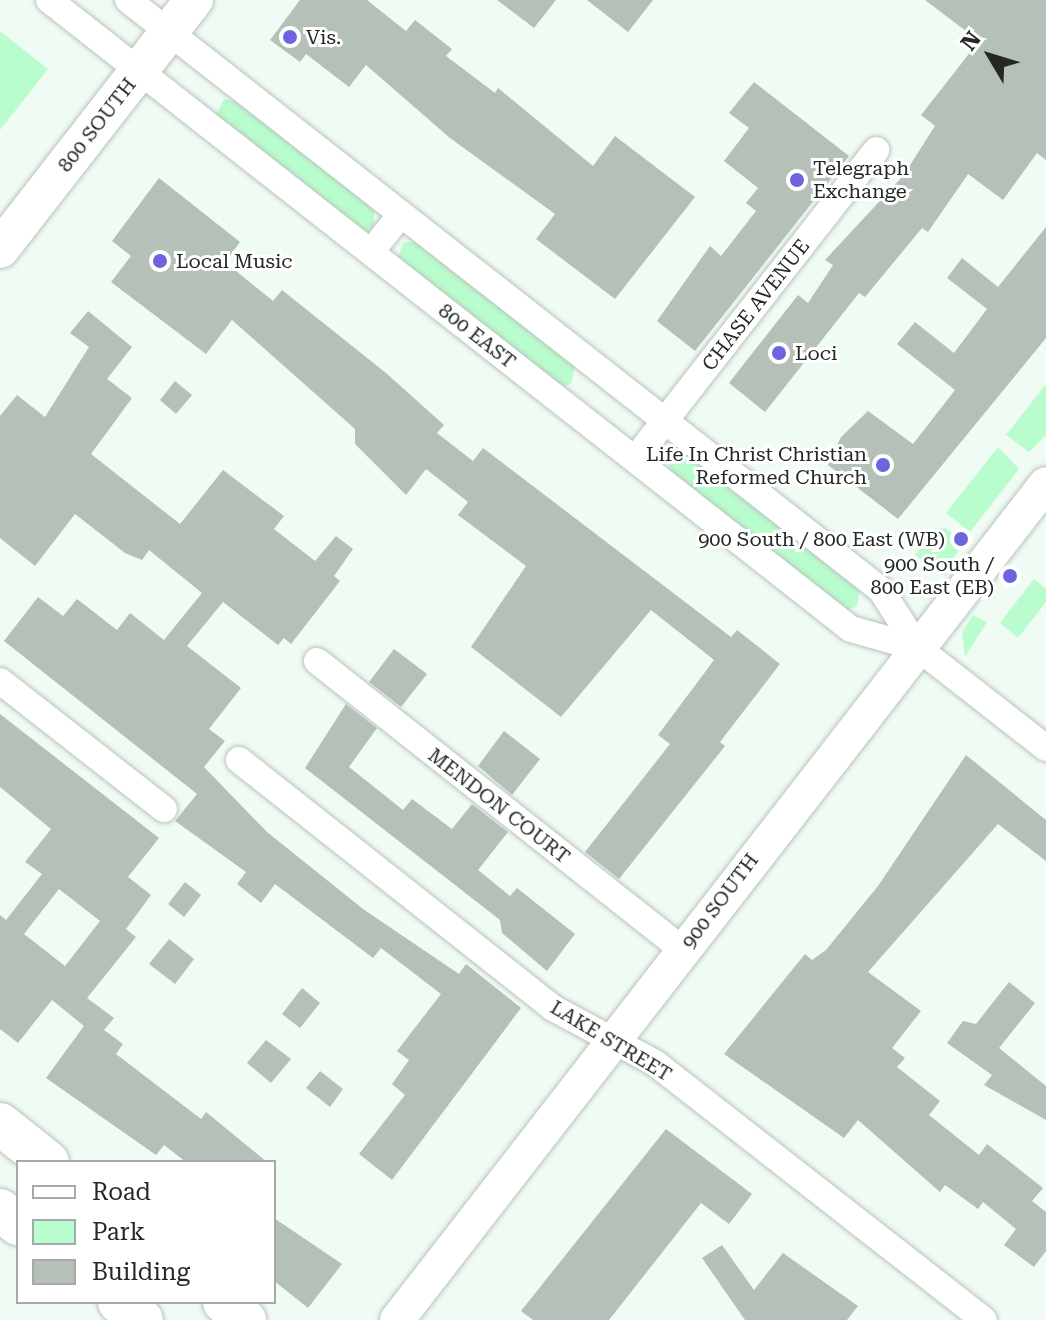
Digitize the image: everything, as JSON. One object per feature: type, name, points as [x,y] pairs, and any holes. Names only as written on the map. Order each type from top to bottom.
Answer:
[{"type":"main road","name":"800 SOUTH","points":[[0,249],[194,0]]},
{"type":"main road","points":[[0,1124],[45,1160]]},
{"type":"main road","points":[[0,1210],[16,1222]]},
{"type":"main road","points":[[122,1304],[142,1320]]},
{"type":"main road","points":[[226,1304],[245,1320]]},
{"type":"street","name":"800 EAST","points":[[49,0],[851,629],[918,648]]},
{"type":"street","name":"800 EAST","points":[[128,0],[881,590],[918,648],[1046,748]]},
{"type":"street","name":"CHASE AVENUE","points":[[635,459],[876,150]]},
{"type":"street","points":[[371,252],[401,214]]},
{"type":"street","name":"900 SOUTH","points":[[397,1320],[1046,484]]},
{"type":"street","name":"MENDON COURT","points":[[317,661],[683,950]]},
{"type":"street","points":[[0,681],[164,809]]},
{"type":"street","name":"LAKE STREET","points":[[239,760],[553,1008],[655,1063],[984,1320]]},
{"type":"green space","points":[[0,31],[48,69],[0,130]]},
{"type":"green space","points":[[224,99],[237,101],[374,208],[374,227],[363,233],[215,117]]},
{"type":"green space","points":[[404,242],[418,242],[575,366],[571,384],[561,387],[397,259]]},
{"type":"green space","points":[[1046,384],[1046,435],[1029,452],[1006,435]]},
{"type":"green space","points":[[998,447],[1019,469],[970,532],[946,513]]},
{"type":"green space","points":[[672,453],[689,453],[860,589],[857,606],[848,610],[668,471]]},
{"type":"green space","points":[[945,528],[963,541],[945,576],[915,555],[935,529]]},
{"type":"green space","points":[[1034,579],[1046,589],[1046,602],[1018,638],[1000,623]]},
{"type":"green space","points":[[973,615],[987,622],[965,657],[962,632]]},
{"type":"building","points":[[300,0],[367,0],[406,31],[415,20],[452,49],[446,56],[495,93],[498,88],[593,166],[615,136],[695,197],[615,299],[536,239],[555,214],[450,138],[366,65],[349,87],[306,54],[300,62],[270,40]]},
{"type":"building","points":[[497,0],[556,0],[534,28]]},
{"type":"building","points":[[587,0],[653,0],[628,32]]},
{"type":"building","points":[[925,0],[1046,0],[1046,160],[1037,153],[1003,200],[968,174],[928,232],[922,228],[865,297],[859,293],[765,412],[729,383],[798,295],[808,303],[833,265],[825,260],[903,176],[935,126],[921,115],[979,41]]},
{"type":"building","points":[[754,82],[849,156],[695,351],[657,321],[710,246],[721,256],[756,211],[746,203],[758,188],[724,161],[749,128],[729,113]]},
{"type":"building","points":[[159,178],[240,242],[225,262],[273,301],[282,290],[386,373],[444,425],[437,433],[473,461],[483,448],[731,637],[737,630],[780,664],[720,742],[725,746],[619,879],[585,852],[670,744],[658,735],[714,660],[651,610],[561,717],[471,647],[526,566],[458,515],[468,502],[426,469],[406,495],[355,444],[355,429],[232,320],[206,354],[111,282],[131,256],[112,241]]},
{"type":"building","points":[[1046,227],[1046,338],[898,519],[828,465],[841,437],[868,411],[913,444],[955,390],[897,344],[915,322],[954,353],[987,309],[947,278],[962,258],[998,287]]},
{"type":"building","points":[[88,311],[132,347],[107,379],[132,398],[91,454],[180,524],[223,470],[284,516],[274,529],[315,561],[336,536],[353,549],[334,576],[340,581],[291,644],[284,638],[278,645],[223,602],[187,646],[241,688],[209,729],[225,741],[204,767],[267,832],[363,909],[459,974],[466,964],[521,1008],[392,1180],[359,1154],[405,1095],[392,1084],[409,1060],[397,1051],[441,994],[381,948],[373,958],[275,884],[261,903],[237,884],[246,872],[175,821],[197,794],[4,641],[38,597],[63,616],[77,599],[117,630],[130,613],[164,640],[202,593],[149,550],[142,560],[125,553],[75,514],[35,566],[0,538],[0,416],[17,395],[45,417],[89,347],[70,333]]},
{"type":"building","points":[[175,381],[192,395],[176,414],[160,400]]},
{"type":"building","points":[[394,649],[427,674],[401,707],[369,682]]},
{"type":"building","points":[[346,704],[377,728],[349,767],[403,810],[412,799],[452,829],[472,804],[508,832],[478,870],[510,896],[517,888],[575,934],[547,971],[502,933],[500,920],[305,768]]},
{"type":"building","points":[[0,714],[159,838],[128,877],[151,895],[126,929],[136,937],[87,998],[114,1018],[104,1030],[123,1044],[116,1054],[201,1119],[206,1112],[265,1160],[183,1160],[164,1145],[156,1155],[46,1078],[84,1026],[52,1000],[18,1043],[0,1029],[0,915],[6,920],[42,874],[25,862],[51,829],[0,787]],"holes":[[[59,889],[100,921],[65,966],[24,934]]]},
{"type":"building","points":[[504,731],[540,759],[512,795],[478,766]]},
{"type":"building","points":[[966,755],[1046,820],[1046,861],[998,824],[868,972],[921,1011],[892,1048],[905,1058],[897,1067],[940,1101],[929,1115],[979,1155],[987,1144],[1043,1188],[1032,1201],[1046,1212],[1046,1251],[1034,1267],[1004,1245],[1016,1229],[983,1202],[978,1209],[945,1185],[940,1192],[858,1120],[844,1138],[724,1054],[805,954],[812,960],[826,950],[878,886]]},
{"type":"building","points":[[185,882],[201,895],[184,917],[168,904]]},
{"type":"building","points":[[169,939],[194,959],[175,984],[149,964]]},
{"type":"building","points":[[1009,982],[1035,1003],[999,1048],[1046,1086],[1046,1120],[984,1085],[992,1075],[947,1043],[963,1021],[976,1024]]},
{"type":"building","points":[[302,988],[320,1003],[300,1028],[282,1014]]},
{"type":"building","points":[[266,1040],[291,1059],[271,1083],[247,1063]]},
{"type":"building","points":[[320,1071],[343,1089],[330,1107],[306,1088]]},
{"type":"building","points":[[666,1129],[752,1194],[729,1224],[701,1203],[609,1320],[533,1320],[521,1311]]},
{"type":"building","points":[[276,1219],[342,1264],[308,1308],[276,1283]]},
{"type":"building","points":[[722,1245],[754,1290],[783,1253],[858,1306],[847,1320],[745,1320],[702,1258]]},
{"type":"place","name":"Vis.","points":[[290,37]]},
{"type":"place","name":"Telegraph Exchange","points":[[797,180]]},
{"type":"place","name":"Local Music","points":[[160,261]]},
{"type":"place","name":"Loci","points":[[779,353]]},
{"type":"place","name":"Life In Christ Christian Reformed Church","points":[[883,465]]},
{"type":"place","name":"900 South / 800 East (WB)","points":[[961,539]]},
{"type":"place","name":"900 South / 800 East (EB)","points":[[1010,576]]}]
